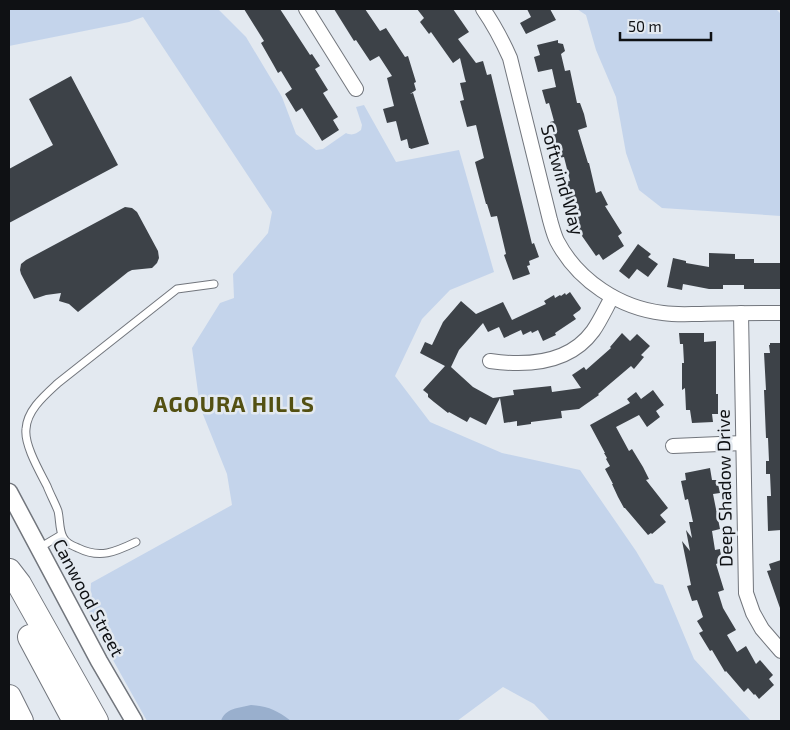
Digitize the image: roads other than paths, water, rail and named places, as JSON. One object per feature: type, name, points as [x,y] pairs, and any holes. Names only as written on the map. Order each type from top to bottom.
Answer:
[{"type":"highway","points":[[9,571],[19,584],[96,721]]},
{"type":"highway","points":[[9,596],[75,721]]},
{"type":"highway","points":[[9,697],[22,721]]},
{"type":"street","points":[[306,9],[356,89]]},
{"type":"street","name":"Softwind Way","points":[[482,9],[493,23],[510,58],[550,220],[557,241],[580,272],[612,297],[640,309],[665,314],[781,313]]},
{"type":"street","points":[[490,361],[510,364],[533,363],[558,358],[581,344],[587,338],[612,297]]},
{"type":"street","name":"Deep Shadow Drive","points":[[741,314],[746,593],[762,630],[781,650]]},
{"type":"street","points":[[673,446],[743,443]]},
{"type":"street","name":"Canwood Street","points":[[9,492],[134,721]]},
{"type":"lane","points":[[136,542],[114,552],[103,554],[81,550],[67,543],[61,535],[57,510],[28,444],[26,429],[30,414],[44,396],[58,383],[177,289],[214,284]]},
{"type":"lane","points":[[39,548],[61,535]]},
{"type":"district","name":"AGOURA HILLS","points":[[234,404]]}]
